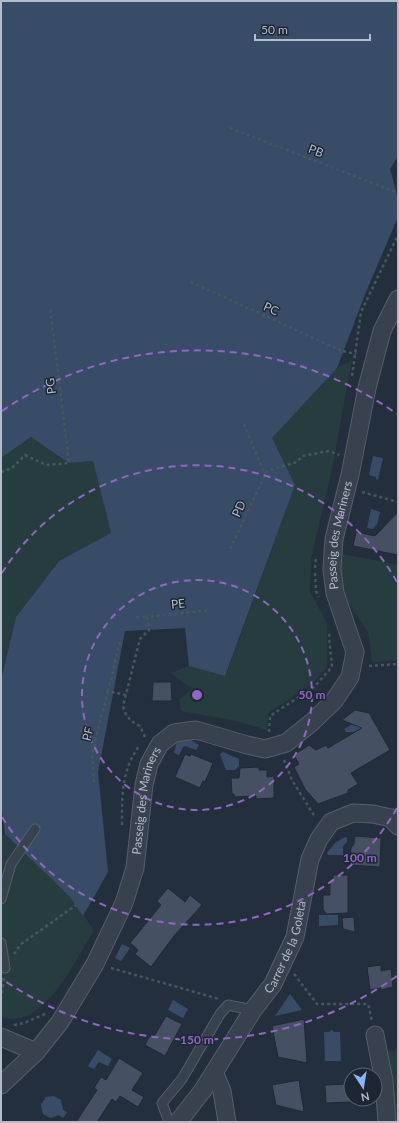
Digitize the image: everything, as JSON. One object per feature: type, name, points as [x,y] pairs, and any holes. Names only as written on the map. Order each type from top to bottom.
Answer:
[{"type":"street","name":"Passeig des Mariners","points":[[5,1076],[36,1052],[60,1022],[89,976],[124,903],[135,868],[149,764],[160,744],[174,733],[196,730],[265,749],[286,743],[311,723],[334,701],[350,677],[355,652],[335,593],[332,569],[334,539],[347,489],[367,388],[382,331],[398,300]]},
{"type":"street","name":"Carrer de la Goleta","points":[[178,1122],[203,1090],[254,1010],[273,984],[295,937],[310,859],[319,839],[331,822],[353,813],[373,814],[391,818],[398,826]]},
{"type":"street","points":[[6,1031],[36,1052]]},
{"type":"street","points":[[375,1035],[384,1081],[387,1122]]},
{"type":"street","points":[[214,1072],[222,1091],[227,1122]]},
{"type":"lane","points":[[1,899],[11,864],[35,830]]},
{"type":"lane","points":[[1,943],[5,968]]},
{"type":"lane","points":[[169,1122],[162,1103],[182,1079],[220,1014],[228,1005],[254,1010]]},
{"type":"path","name":"PB","points":[[230,128],[396,192]]},
{"type":"path","points":[[351,383],[362,312],[398,235]]},
{"type":"path","name":"PC","points":[[191,282],[343,351],[356,354]]},
{"type":"path","name":"PG","points":[[1,472],[12,468],[25,455],[46,465],[69,463],[50,307]]},
{"type":"path","points":[[244,424],[265,476]]},
{"type":"path","points":[[337,463],[340,448]]},
{"type":"path","points":[[265,476],[267,471],[297,462],[302,456],[329,451],[338,456]]},
{"type":"path","name":"PD","points":[[230,549],[265,476]]},
{"type":"path","points":[[347,489],[398,502]]},
{"type":"path","points":[[316,555],[314,562],[316,591],[322,604]]},
{"type":"path","name":"PE","points":[[136,617],[210,610]]},
{"type":"path","points":[[145,738],[140,726],[132,722],[125,714],[123,706],[140,639],[149,630],[147,617]]},
{"type":"path","points":[[264,733],[269,733],[270,716],[314,687],[332,667],[329,637],[331,630]]},
{"type":"path","name":"PF","points":[[94,782],[92,753],[120,642]]},
{"type":"path","points":[[352,667],[398,664]]},
{"type":"path","points":[[108,691],[126,695]]},
{"type":"path","points":[[122,828],[122,783],[131,758],[150,733]]},
{"type":"path","points":[[278,745],[292,780],[310,811],[326,830]]},
{"type":"path","points":[[1,1000],[5,968],[20,945],[49,922],[76,905]]},
{"type":"path","points":[[284,961],[317,1004],[368,1004],[375,1035]]},
{"type":"path","points":[[95,964],[218,998],[228,1005]]},
{"type":"path","points":[[6,1031],[50,1011]]},
{"type":"green space","points":[[352,360],[332,469],[311,559],[310,592],[327,623],[327,667],[313,683],[268,713],[267,730],[232,720],[181,711],[179,700],[192,689],[171,673],[189,666],[226,675],[295,485],[271,438],[337,368]]},
{"type":"green space","points":[[31,437],[69,463],[93,461],[111,534],[59,561],[16,617],[1,680],[1,458]]},
{"type":"green space","points":[[343,554],[398,565],[398,660],[372,662],[368,632],[340,590],[340,564]]},
{"type":"green space","points":[[5,834],[70,897],[94,930],[68,974],[44,1004],[31,1014],[16,1019],[1,1017],[1,836]]},
{"type":"green space","points":[[398,1050],[398,1122],[395,1122],[386,1051]]},
{"type":"water","points":[[1,1],[398,1],[398,156],[390,169],[398,199],[398,217],[366,292],[337,368],[272,438],[295,485],[225,676],[189,666],[185,628],[125,631],[98,772],[108,872],[83,916],[70,897],[5,834],[1,801],[1,680],[16,617],[59,561],[111,533],[93,461],[69,463],[31,437],[1,458]]},
{"type":"water","points":[[373,456],[383,458],[378,480],[376,477],[369,475]]},
{"type":"water","points":[[371,509],[380,512],[377,524],[373,529],[367,528]]},
{"type":"water","points":[[371,714],[372,718],[361,730],[346,732],[344,729]]},
{"type":"water","points":[[189,739],[199,745],[196,750],[186,746],[183,747],[179,755],[174,753],[177,741]]},
{"type":"water","points":[[223,752],[239,759],[239,766],[235,770],[226,770],[220,754]]},
{"type":"water","points":[[345,837],[347,838],[347,842],[343,846],[343,855],[328,855],[327,853],[335,843]]},
{"type":"water","points":[[319,915],[338,915],[338,925],[319,926]]},
{"type":"water","points":[[122,944],[130,948],[121,961],[115,958]]},
{"type":"water","points":[[290,994],[302,1010],[275,1016]]},
{"type":"water","points":[[173,1000],[188,1009],[183,1018],[168,1010]]},
{"type":"water","points":[[332,1030],[334,1032],[340,1032],[341,1061],[325,1061],[324,1032],[329,1032]]},
{"type":"water","points":[[98,1050],[112,1059],[108,1066],[99,1062],[94,1069],[88,1066]]},
{"type":"water","points":[[54,1096],[61,1100],[63,1110],[67,1112],[63,1118],[59,1115],[50,1118],[43,1114],[41,1105],[46,1097]]},
{"type":"building","points":[[398,512],[398,555],[353,546],[356,532],[375,536]]},
{"type":"building","points":[[153,682],[171,682],[172,701],[152,701]]},
{"type":"building","points":[[355,710],[369,713],[390,750],[351,773],[358,784],[348,790],[348,793],[318,804],[305,789],[294,767],[299,764],[294,755],[309,745],[316,750],[326,745],[328,748],[362,728],[342,720]]},
{"type":"building","points":[[185,754],[190,756],[191,754],[213,763],[205,782],[203,781],[200,788],[175,777]]},
{"type":"building","points":[[259,767],[259,770],[267,770],[267,777],[274,776],[274,798],[256,799],[256,796],[234,797],[234,794],[232,794],[231,778],[239,778],[240,768]]},
{"type":"building","points":[[355,836],[381,838],[380,867],[350,865],[351,848],[354,844]]},
{"type":"building","points":[[333,875],[348,875],[348,913],[326,914],[323,909],[323,895],[330,895],[330,879],[333,879]]},
{"type":"building","points":[[168,888],[185,902],[190,895],[202,905],[174,936],[151,967],[135,954],[138,950],[130,943],[161,905],[157,901]]},
{"type":"building","points":[[354,917],[355,932],[343,929],[342,918]]},
{"type":"building","points":[[381,965],[381,971],[391,969],[393,987],[381,990],[381,988],[370,990],[367,967]]},
{"type":"building","points":[[166,1016],[182,1024],[165,1056],[145,1045],[149,1037],[155,1035]]},
{"type":"building","points":[[304,1019],[307,1063],[278,1057],[272,1026]]},
{"type":"building","points":[[119,1058],[143,1073],[132,1090],[144,1097],[138,1107],[120,1096],[116,1102],[112,1099],[97,1122],[76,1122],[97,1090],[94,1088],[101,1077],[106,1080]]},
{"type":"building","points":[[299,1080],[304,1112],[276,1105],[272,1085]]},
{"type":"building","points":[[343,1084],[343,1102],[326,1103],[325,1085]]}]
